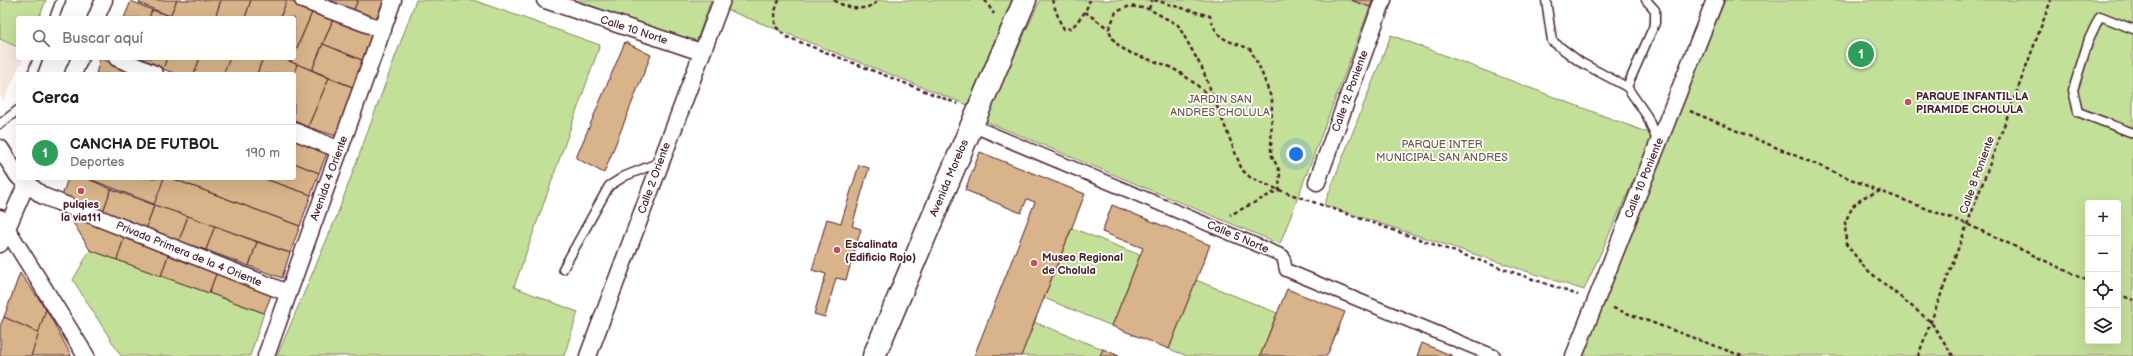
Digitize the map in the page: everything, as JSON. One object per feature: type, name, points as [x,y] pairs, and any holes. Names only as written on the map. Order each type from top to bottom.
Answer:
[{"type":"main road","name":"Avenida Morelos","points":[[874,356],[1025,0]]},
{"type":"street","points":[[97,16],[104,0]]},
{"type":"street","points":[[303,0],[383,30]]},
{"type":"street","name":"Avenida 4 Oriente","points":[[266,356],[393,0]]},
{"type":"street","name":"Calle 10 Norte","points":[[545,0],[701,52]]},
{"type":"street","name":"Calle 2 Oriente","points":[[588,356],[701,52],[722,0]]},
{"type":"street","name":"Calle 12 Poniente","points":[[1318,182],[1383,0]]},
{"type":"street","name":"Calle 10 Poniente","points":[[1574,356],[1714,0]]},
{"type":"street","points":[[74,72],[79,60]]},
{"type":"street","points":[[122,60],[150,72]]},
{"type":"street","name":"Calle 5 Norte","points":[[975,118],[1210,225],[1283,256],[1286,270],[1494,356]]},
{"type":"street","points":[[296,132],[340,150]]},
{"type":"street","points":[[0,148],[16,170]]},
{"type":"street","points":[[0,244],[3,223],[23,180]]},
{"type":"street","name":"Privada Primera de la 4 Oriente","points":[[24,180],[43,196],[288,293]]},
{"type":"street","points":[[3,223],[86,356]]},
{"type":"lane","points":[[55,16],[61,0]]},
{"type":"lane","points":[[1546,0],[1552,41],[1580,62],[1627,87],[1647,116],[1658,143]]},
{"type":"lane","points":[[1627,87],[1655,23],[1655,10],[1646,0]]},
{"type":"lane","points":[[2133,29],[2100,16],[2089,39],[2073,90],[2078,112],[2133,133]]},
{"type":"lane","points":[[33,72],[37,60]]},
{"type":"lane","points":[[0,124],[16,112]]},
{"type":"lane","points":[[563,269],[609,186],[625,176],[660,162]]},
{"type":"path","points":[[779,0],[775,11],[776,26],[787,37],[975,118]]},
{"type":"path","points":[[834,0],[840,5],[852,8],[863,8],[874,5],[879,0]]},
{"type":"path","points":[[985,0],[994,14]]},
{"type":"path","points":[[1052,0],[1064,29],[1072,28],[1085,12],[1090,0]]},
{"type":"path","points":[[1149,9],[1153,0],[1210,16],[1214,28],[1221,39],[1250,49],[1260,68],[1272,100],[1271,154],[1280,172],[1279,190]]},
{"type":"path","name":"Calle 8 Poniente","points":[[1918,356],[2051,0]]},
{"type":"path","points":[[1109,28],[1116,12],[1122,7],[1130,6],[1149,9],[1178,25],[1202,68],[1242,170],[1251,178],[1279,190],[1596,301],[1742,356]]},
{"type":"path","points":[[1085,12],[1109,28],[1115,43],[1129,52],[1169,67],[1198,85],[1215,102]]},
{"type":"path","points":[[1673,104],[1880,191],[1967,224],[2085,280]]},
{"type":"path","points":[[1210,225],[1279,190]]},
{"type":"path","points":[[1880,191],[1864,197],[1853,206],[1845,222],[1846,244],[1866,269],[1931,322],[1953,356]]},
{"type":"path","points":[[2121,295],[2133,300]]},
{"type":"shaded area","points":[[0,39],[16,46],[16,60],[22,60],[4,101],[0,96]]},
{"type":"green space","points":[[0,0],[46,0],[40,16],[16,16],[16,46],[0,39]]},
{"type":"green space","points":[[416,0],[473,0],[600,45],[514,287],[578,312],[564,356],[277,356],[336,218]]},
{"type":"green space","points":[[575,0],[711,0],[696,43]]},
{"type":"green space","points":[[728,0],[1014,0],[970,106],[725,9]]},
{"type":"green space","name":"JARDIN SAN ANDRES CHOLULA","points":[[1040,0],[1350,0],[1370,7],[1280,244],[985,121]]},
{"type":"green space","name":"PARQUE INFANTIL LA PIRAMIDE CHOLULA","points":[[1725,0],[2133,0],[2133,356],[1578,356]]},
{"type":"green space","name":"PARQUE INTER MUNICIPAL SAN ANDRES","points":[[1391,35],[1654,135],[1584,290],[1324,205]]},
{"type":"green space","points":[[1072,228],[1140,255],[1112,326],[1044,298]]},
{"type":"green space","points":[[90,250],[264,313],[250,356],[121,356],[73,280]]},
{"type":"green space","points":[[1196,280],[1277,313],[1260,356],[1187,356],[1169,349]]},
{"type":"green space","points":[[1034,322],[1103,349],[1100,356],[1021,356]]},
{"type":"building","points":[[140,0],[177,0],[170,16],[139,3]]},
{"type":"building","points":[[177,0],[221,0],[216,16],[170,16]]},
{"type":"building","points":[[221,0],[251,0],[246,16],[216,16]]},
{"type":"building","points":[[251,0],[287,0],[281,16],[246,16]]},
{"type":"building","points":[[287,0],[314,8],[296,50],[296,16],[281,16]]},
{"type":"building","points":[[327,0],[358,0],[353,12]]},
{"type":"building","points":[[358,0],[384,0],[376,19],[353,12]]},
{"type":"building","points":[[1351,0],[1373,0],[1370,7]]},
{"type":"building","points":[[131,1],[152,10],[150,16],[125,16]]},
{"type":"building","points":[[314,8],[334,17],[312,70],[291,62],[292,60],[296,60],[296,50]]},
{"type":"building","points":[[152,10],[170,16],[150,16]]},
{"type":"building","points":[[334,17],[376,31],[364,61],[323,44]]},
{"type":"building","points":[[625,42],[651,55],[604,173],[576,158]]},
{"type":"building","points":[[323,44],[364,61],[355,88],[312,70]]},
{"type":"building","points":[[100,60],[104,60],[130,72],[96,72]]},
{"type":"building","points":[[140,60],[166,60],[163,69]]},
{"type":"building","points":[[166,60],[199,60],[195,72],[171,72],[163,69]]},
{"type":"building","points":[[199,60],[229,60],[226,72],[195,72]]},
{"type":"building","points":[[229,60],[262,60],[258,72],[224,72]]},
{"type":"building","points":[[262,60],[287,60],[298,65],[295,72],[258,72]]},
{"type":"building","points":[[297,64],[329,78],[308,127],[296,122],[296,72],[295,72]]},
{"type":"building","points":[[329,78],[355,88],[336,136],[308,127]]},
{"type":"building","points":[[296,136],[329,148],[319,173],[296,164]]},
{"type":"building","name":"Museo Regional de Cholula","points":[[980,152],[1085,194],[1021,356],[974,356],[1035,202],[1027,199],[1021,213],[965,190]]},
{"type":"building","points":[[296,164],[319,173],[311,195],[268,180],[296,180]]},
{"type":"building","name":"Escalinata (Edificio Rojo)","points":[[859,165],[869,168],[852,226],[861,229],[846,280],[836,278],[825,317],[814,314],[826,274],[812,270],[827,219],[841,223]]},
{"type":"building","points":[[67,180],[91,180],[111,189],[103,212],[62,196]]},
{"type":"building","points":[[92,180],[164,180],[159,206]]},
{"type":"building","points":[[163,180],[176,180],[300,226],[290,253],[154,205]]},
{"type":"building","points":[[176,180],[268,180],[311,195],[300,226]]},
{"type":"building","points":[[111,189],[154,205],[146,230],[103,212]]},
{"type":"building","points":[[154,205],[188,216],[179,241],[146,230]]},
{"type":"building","points":[[1112,205],[1210,245],[1169,349],[1112,326],[1143,248],[1102,232]]},
{"type":"building","points":[[69,213],[125,235],[117,260],[90,250],[69,216]]},
{"type":"building","points":[[188,216],[215,226],[206,250],[179,241]]},
{"type":"building","points":[[215,226],[257,242],[249,266],[206,250]]},
{"type":"building","points":[[125,235],[170,250],[161,276],[117,260]]},
{"type":"building","points":[[257,242],[290,253],[282,278],[249,266]]},
{"type":"building","points":[[170,250],[218,269],[209,293],[161,276]]},
{"type":"building","points":[[218,269],[273,291],[264,313],[209,293]]},
{"type":"building","points":[[20,273],[46,309],[39,333],[4,317]]},
{"type":"building","points":[[1287,289],[1345,312],[1327,356],[1260,356]]},
{"type":"building","points":[[46,309],[71,355],[71,356],[31,356]]},
{"type":"building","points":[[4,317],[39,333],[31,356],[0,356],[0,326]]},
{"type":"building","points":[[1422,343],[1453,356],[1417,356]]},
{"type":"building","points":[[1103,349],[1119,356],[1100,356]]},
{"type":"place","name":"CANCHA DE FUTBOL","points":[[1861,54]]},
{"type":"place","name":"PARQUE INFANTIL LA PIRAMIDE CHOLULA","points":[[1908,102]]},
{"type":"place","name":"pulqies la via111","points":[[81,191]]},
{"type":"place","name":"Escalinata (Edificio Rojo)","points":[[837,250]]},
{"type":"place","name":"Museo Regional de Cholula","points":[[1034,263]]}]
